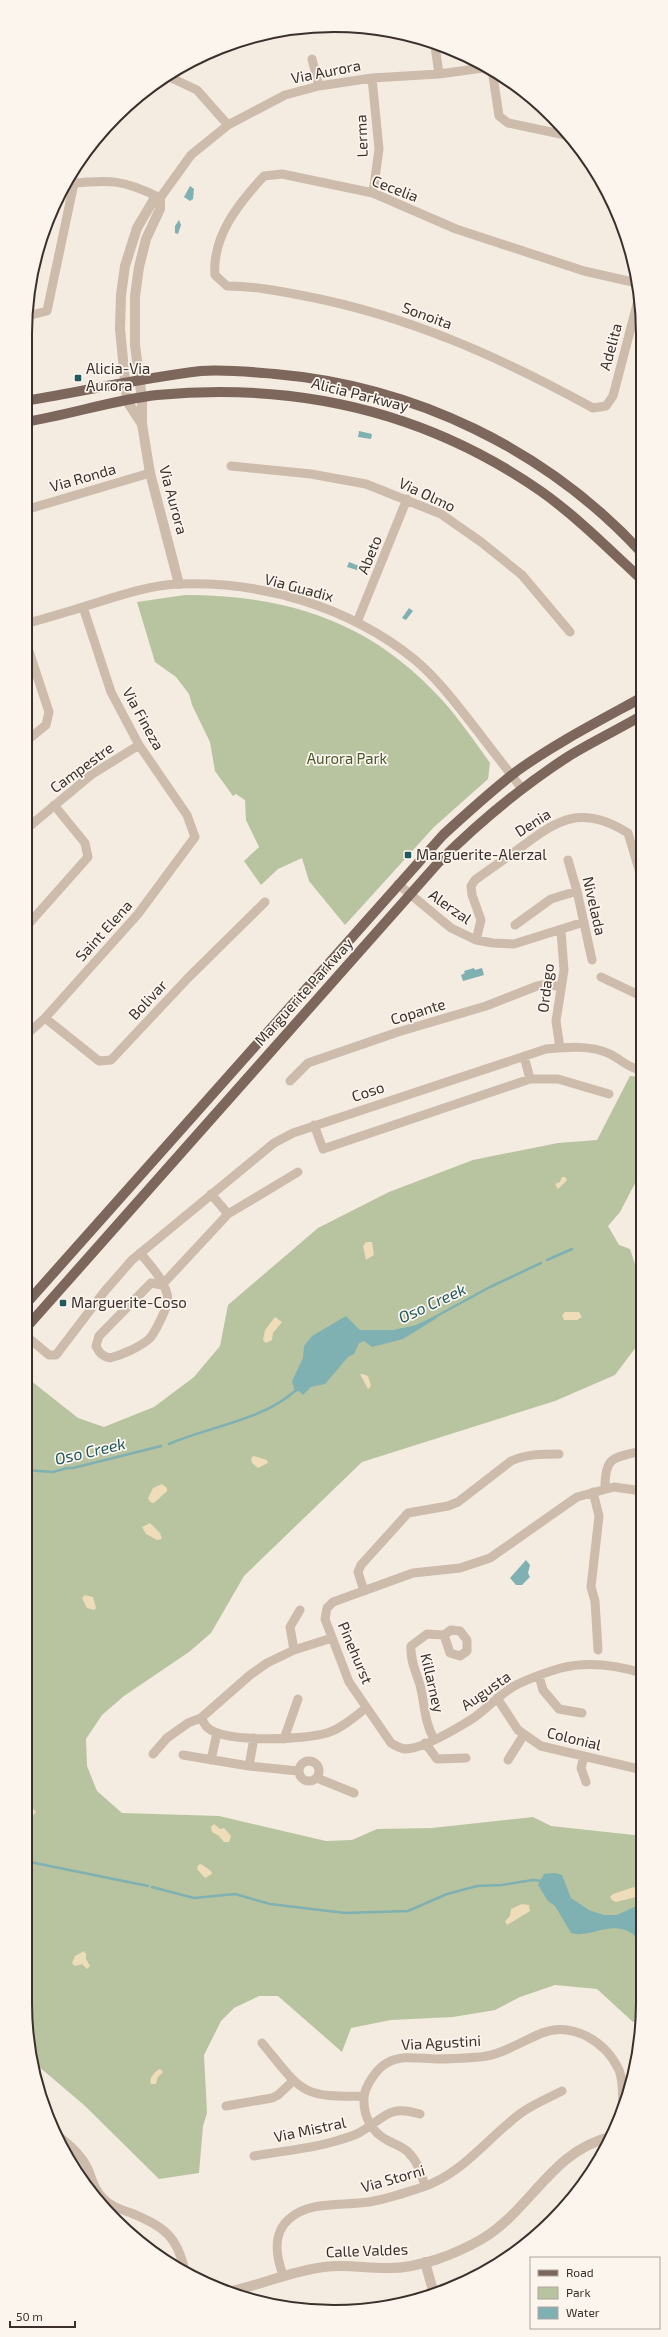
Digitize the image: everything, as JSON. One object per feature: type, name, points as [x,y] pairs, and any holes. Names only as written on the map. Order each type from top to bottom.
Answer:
[{"type":"main road","name":"Alicia Parkway","points":[[32,400],[202,371],[257,372],[304,376],[388,394],[456,420],[500,441],[553,474],[604,515],[636,547]]},
{"type":"main road","name":"Alicia Parkway","points":[[32,421],[155,396],[226,391],[271,393],[346,404],[425,427],[469,448],[543,493],[636,575]]},
{"type":"main road","name":"Marguerite Parkway","points":[[32,1297],[443,835],[472,807],[512,775],[562,742],[636,701]]},
{"type":"main road","name":"Marguerite Parkway","points":[[32,1321],[410,894],[471,830],[522,789],[569,756],[636,719]]},
{"type":"street","points":[[436,50],[439,74]]},
{"type":"street","points":[[312,59],[319,86]]},
{"type":"street","name":"Via Aurora","points":[[142,424],[127,401],[125,384],[120,329],[121,295],[125,266],[137,228],[153,202],[160,198],[191,154],[228,125],[285,96],[319,86],[372,78],[439,74],[480,69]]},
{"type":"street","points":[[492,77],[499,116],[508,123],[560,134]]},
{"type":"street","name":"Lerma","points":[[372,78],[379,150],[373,193]]},
{"type":"street","points":[[172,79],[197,90],[228,125]]},
{"type":"street","name":"Cecelia","points":[[227,286],[215,275],[214,260],[229,219],[264,176],[282,174],[373,193],[456,229],[584,271],[631,281]]},
{"type":"street","points":[[72,184],[112,181],[138,186],[160,198]]},
{"type":"street","points":[[33,315],[47,311],[69,188]]},
{"type":"street","name":"Via Aurora","points":[[160,198],[160,209],[146,239],[139,267],[135,296],[135,345],[142,399],[142,424],[150,473],[180,584]]},
{"type":"street","name":"Sonoita","points":[[227,286],[250,286],[378,312],[492,355],[593,408],[606,406]]},
{"type":"street","name":"Adelita","points":[[606,406],[613,396],[635,313]]},
{"type":"street","name":"Via Olmo","points":[[231,466],[311,474],[366,484],[407,499],[441,514],[522,575],[570,632]]},
{"type":"street","name":"Via Ronda","points":[[32,508],[150,473]]},
{"type":"street","name":"Abeto","points":[[357,622],[407,499]]},
{"type":"street","name":"Via Guadix","points":[[32,622],[138,590],[180,584],[226,586],[275,594],[318,605],[357,622],[382,636],[415,660],[451,697],[522,789]]},
{"type":"street","name":"Via Fineza","points":[[83,607],[111,692],[139,745],[187,815],[195,837]]},
{"type":"street","points":[[32,660],[49,712],[46,725],[32,736]]},
{"type":"street","name":"Campestre","points":[[32,824],[91,775],[139,745]]},
{"type":"street","points":[[32,920],[88,857],[85,843],[54,805]]},
{"type":"street","name":"Denia","points":[[476,940],[482,920],[472,895],[471,886],[475,880],[543,829],[572,818],[596,818],[613,824],[628,833],[636,859]]},
{"type":"street","name":"Saint Elena","points":[[32,1030],[45,1018],[138,914],[195,837]]},
{"type":"street","name":"Nivelada","points":[[568,860],[578,891],[592,960]]},
{"type":"street","name":"Alerzal","points":[[398,884],[451,928],[476,940],[493,943],[514,944],[544,933],[561,931],[570,926],[584,922]]},
{"type":"street","points":[[515,925],[551,899],[578,891]]},
{"type":"street","name":"Bolivar","points":[[45,1018],[99,1061],[111,1060],[188,978],[265,902]]},
{"type":"street","name":"Ordago","points":[[560,1048],[556,1021],[564,952],[561,931]]},
{"type":"street","points":[[601,977],[636,993]]},
{"type":"street","name":"Copante","points":[[290,1081],[308,1063],[398,1032],[486,1006],[537,986],[547,984],[560,987]]},
{"type":"street","name":"Coso","points":[[32,1341],[49,1355],[56,1355],[104,1292],[140,1253],[274,1143],[314,1125],[546,1049],[588,1048],[611,1055],[627,1066],[636,1067]]},
{"type":"street","points":[[524,1056],[530,1079]]},
{"type":"street","points":[[314,1125],[323,1149],[530,1079],[558,1079],[609,1094]]},
{"type":"street","points":[[162,1285],[228,1214],[298,1172]]},
{"type":"street","points":[[211,1194],[228,1214]]},
{"type":"street","points":[[140,1253],[154,1269],[162,1285],[168,1299],[168,1305],[150,1338],[117,1356],[104,1357],[98,1352],[96,1346],[99,1336],[151,1284],[162,1285]]},
{"type":"street","points":[[605,1488],[605,1470],[609,1462],[624,1455],[636,1452]]},
{"type":"street","points":[[559,1454],[534,1454],[511,1461],[458,1502],[448,1506],[408,1513],[361,1565],[358,1572],[364,1591],[412,1573],[460,1568],[490,1558],[577,1497],[605,1488],[636,1491]]},
{"type":"street","points":[[594,1492],[599,1516],[591,1587],[595,1601],[598,1650]]},
{"type":"street","name":"Pinehurst","points":[[364,1591],[334,1602],[327,1608],[325,1619],[349,1682],[366,1708]]},
{"type":"street","points":[[294,1650],[290,1627],[300,1610]]},
{"type":"street","name":"Killarney","points":[[434,1739],[428,1729],[420,1686],[410,1653],[411,1646],[426,1634],[444,1635]]},
{"type":"street","points":[[153,1754],[166,1738],[188,1723],[201,1718],[250,1675],[267,1663],[294,1650],[332,1638]]},
{"type":"street","name":"Augusta","points":[[366,1708],[391,1743],[399,1748],[406,1749],[434,1739],[472,1718],[496,1698],[518,1684],[561,1668],[590,1664],[621,1666],[636,1671]]},
{"type":"street","points":[[539,1676],[543,1690],[559,1709],[582,1713]]},
{"type":"street","name":"Colonial","points":[[496,1698],[523,1736],[541,1746],[636,1768]]},
{"type":"street","points":[[284,1739],[298,1699]]},
{"type":"street","points":[[201,1718],[207,1728],[217,1733],[254,1738],[302,1739],[328,1733],[366,1708]]},
{"type":"street","points":[[211,1760],[217,1733]]},
{"type":"street","points":[[508,1760],[523,1736]]},
{"type":"street","points":[[249,1766],[254,1738]]},
{"type":"street","points":[[425,1743],[437,1759],[466,1758]]},
{"type":"street","points":[[182,1755],[249,1766],[298,1771]]},
{"type":"street","points":[[584,1756],[581,1768],[586,1782]]},
{"type":"street","points":[[304,1762],[313,1762],[319,1767],[317,1778],[312,1781],[304,1781],[298,1771],[304,1762]]},
{"type":"street","points":[[317,1778],[354,1793]]},
{"type":"street","name":"Via Agustini","points":[[364,2096],[379,2069],[395,2060],[480,2057],[510,2048],[543,2033],[567,2029],[591,2038],[612,2060],[619,2071],[622,2093]]},
{"type":"street","points":[[262,2043],[293,2080],[315,2095],[333,2097],[364,2096],[366,2113],[371,2126],[378,2134],[408,2151],[420,2167],[425,2186]]},
{"type":"street","points":[[226,2106],[272,2098],[278,2095],[293,2080]]},
{"type":"street","name":"Via Storni","points":[[283,2275],[277,2257],[278,2240],[282,2228],[295,2214],[304,2209],[319,2206],[374,2202],[425,2186],[462,2165],[526,2110],[562,2091]]},
{"type":"street","name":"Via Mistral","points":[[254,2156],[335,2142],[361,2132],[371,2126],[378,2118],[392,2111],[406,2110],[420,2114]]},
{"type":"street","name":"Calle Valdes","points":[[238,2289],[260,2284],[283,2275],[326,2266],[364,2265],[384,2268],[425,2262],[440,2258],[482,2239],[512,2216],[550,2173],[564,2160],[592,2143],[604,2139]]},
{"type":"street","points":[[67,2144],[82,2158],[90,2172],[90,2181],[107,2202],[156,2224],[169,2235],[180,2250],[183,2265]]},
{"type":"street","points":[[425,2262],[432,2288]]},
{"type":"green space","name":"Aurora Park","points":[[185,595],[223,596],[259,600],[326,618],[357,632],[387,651],[415,673],[449,708],[490,763],[488,779],[434,827],[345,925],[309,881],[302,858],[278,869],[261,885],[244,861],[259,847],[246,820],[245,800],[236,794],[233,796],[215,771],[210,742],[192,705],[189,694],[176,677],[155,662],[137,602]]},
{"type":"green space","points":[[630,1076],[636,1076],[636,1181],[620,1212],[608,1226],[619,1245],[630,1249],[636,1267],[636,1347],[615,1375],[555,1401],[362,1462],[244,1576],[211,1633],[189,1652],[124,1696],[102,1715],[86,1739],[87,1766],[97,1791],[122,1813],[219,1816],[326,1841],[352,1840],[377,1829],[432,1828],[533,1817],[551,1826],[636,1835],[635,2021],[633,2022],[597,1989],[555,1985],[520,1997],[495,2010],[453,2017],[391,2020],[351,2028],[342,2052],[278,1996],[259,1996],[234,2008],[221,2021],[204,2055],[207,2113],[203,2126],[199,2173],[159,2179],[84,2105],[39,2067],[38,2062],[32,2003],[32,1382],[78,1418],[104,1427],[154,1407],[194,1377],[220,1346],[228,1305],[318,1228],[389,1192],[473,1160],[558,1143],[597,1140]]},
{"type":"sand","points":[[562,1177],[565,1177],[567,1180],[558,1189],[555,1184],[560,1182]]},
{"type":"sand","points":[[366,1242],[372,1242],[374,1255],[366,1260],[363,1246]]},
{"type":"sand","points":[[565,1312],[579,1312],[582,1317],[577,1320],[564,1320],[562,1315]]},
{"type":"sand","points":[[275,1317],[282,1322],[273,1333],[272,1340],[266,1343],[263,1340],[265,1330]]},
{"type":"sand","points":[[360,1374],[368,1376],[371,1386],[368,1389]]},
{"type":"sand","points":[[254,1456],[267,1460],[268,1463],[258,1468],[252,1463],[251,1458]]},
{"type":"sand","points":[[162,1484],[167,1488],[167,1491],[154,1503],[150,1502],[148,1498],[153,1488]]},
{"type":"sand","points":[[150,1523],[160,1533],[162,1539],[157,1540],[146,1534],[142,1527]]},
{"type":"sand","points":[[85,1595],[93,1597],[96,1608],[94,1610],[87,1608],[82,1598]]},
{"type":"sand","points":[[32,1807],[36,1812],[32,1817]]},
{"type":"sand","points":[[214,1824],[220,1829],[224,1828],[231,1836],[229,1842],[224,1842],[219,1836],[212,1832],[211,1827]]},
{"type":"sand","points":[[201,1864],[211,1871],[212,1874],[205,1878],[197,1869],[198,1865]]},
{"type":"sand","points":[[634,1887],[636,1889],[636,1897],[616,1902],[610,1897],[613,1894]]},
{"type":"sand","points":[[522,1904],[529,1905],[530,1911],[507,1925],[505,1921],[510,1916],[511,1909]]},
{"type":"sand","points":[[84,1951],[90,1966],[87,1969],[82,1964],[75,1966],[72,1963],[75,1956]]},
{"type":"sand","points":[[160,2069],[163,2072],[158,2077],[156,2084],[151,2084],[151,2077]]},
{"type":"water","points":[[190,186],[194,189],[193,199],[190,201],[184,197]]},
{"type":"water","points":[[179,220],[181,225],[178,234],[175,233],[175,226]]},
{"type":"water","points":[[359,431],[372,434],[371,439],[358,437]]},
{"type":"water","points":[[349,562],[359,566],[360,568],[357,570],[347,567]]},
{"type":"water","points":[[409,608],[413,611],[406,620],[402,618]]},
{"type":"water","points":[[474,968],[475,970],[482,968],[484,975],[463,981],[461,975],[465,973],[464,971]]},
{"type":"water","points":[[346,1316],[360,1330],[393,1330],[416,1325],[435,1316],[437,1318],[403,1339],[372,1347],[364,1341],[359,1343],[354,1354],[348,1357],[325,1384],[311,1387],[303,1395],[299,1391],[295,1392],[292,1381],[303,1358],[304,1346],[312,1336]]},
{"type":"water","points":[[526,1560],[530,1565],[528,1573],[530,1577],[522,1585],[516,1585],[510,1578]]},
{"type":"water","points":[[555,1873],[562,1875],[571,1898],[589,1910],[604,1915],[617,1915],[636,1906],[636,1938],[633,1934],[625,1930],[616,1928],[586,1934],[571,1933],[555,1906],[548,1901],[538,1885],[544,1874]]},
{"type":"waterway","name":"Oso Creek","points":[[547,1260],[572,1249]]},
{"type":"waterway","name":"Oso Creek","points":[[433,1318],[490,1287],[541,1263]]},
{"type":"waterway","name":"Oso Creek","points":[[169,1444],[251,1416],[282,1401],[295,1391]]},
{"type":"waterway","name":"Oso Creek","points":[[32,1470],[53,1472],[161,1446]]},
{"type":"waterway","points":[[32,1862],[148,1886]]},
{"type":"waterway","points":[[152,1887],[194,1898],[235,1894],[270,1904],[345,1913],[408,1911],[447,1894],[477,1886],[502,1885],[533,1880],[542,1881]]},
{"type":"place","name":"Alicia-Via Aurora","points":[[78,378]]},
{"type":"place","name":"Marguerite-Alerzal","points":[[408,855]]},
{"type":"place","name":"Marguerite-Coso","points":[[63,1303]]}]
